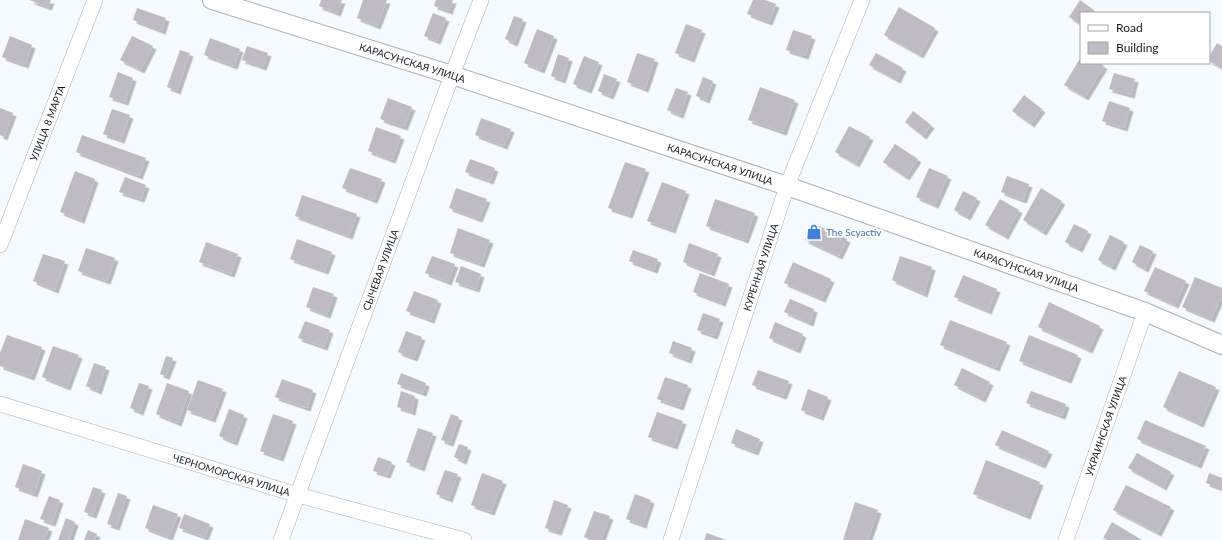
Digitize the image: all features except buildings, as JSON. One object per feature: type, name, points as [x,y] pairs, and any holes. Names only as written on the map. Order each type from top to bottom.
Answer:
[{"type":"street","name":"УЛИЦА 8 МАРТА","points":[[0,245],[95,0]]},
{"type":"street","name":"КАРАСУНСКАЯ УЛИЦА","points":[[212,0],[452,76],[787,186],[1145,312],[1222,344]]},
{"type":"street","name":"СЫЧЕВАЯ УЛИЦА","points":[[282,540],[481,0]]},
{"type":"street","name":"КУРЕННАЯ УЛИЦА","points":[[671,540],[787,186],[862,0]]},
{"type":"street","name":"УКРАИНСКАЯ УЛИЦА","points":[[1066,540],[1145,312]]},
{"type":"street","name":"ЧЕРНОМОРСКАЯ УЛИЦА","points":[[0,404],[298,495],[464,540]]},
{"type":"place","name":"The Scyactiv","points":[[814,232]]}]
